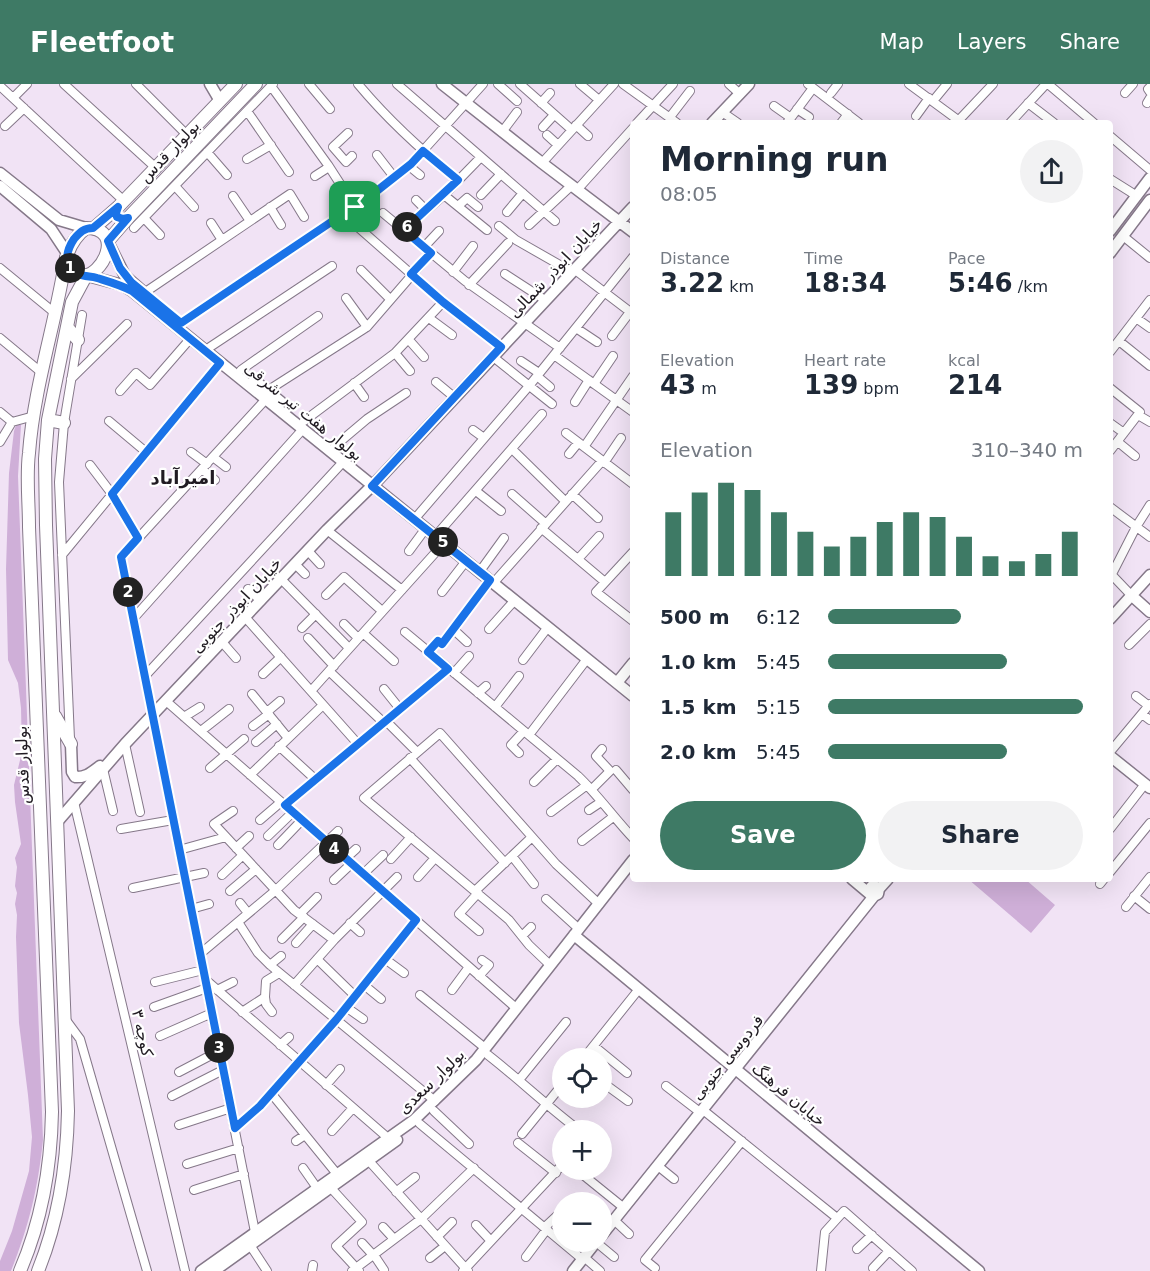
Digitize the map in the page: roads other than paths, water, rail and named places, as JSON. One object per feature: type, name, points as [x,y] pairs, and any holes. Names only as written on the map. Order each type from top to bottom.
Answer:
[{"type":"main road","points":[[210,84],[220,101]]},
{"type":"main road","name":"بولوار قدس","points":[[90,228],[121,204],[236,84]]},
{"type":"main road","name":"بولوار قدس","points":[[109,243],[131,223],[145,200],[256,84]]},
{"type":"main road","points":[[442,84],[542,164],[630,229]]},
{"type":"main road","points":[[715,120],[749,84]]},
{"type":"main road","points":[[0,173],[59,220],[103,233],[127,284]]},
{"type":"main road","points":[[1113,226],[1150,178]]},
{"type":"main road","points":[[0,186],[51,229],[67,255]]},
{"type":"main road","points":[[1113,249],[1150,200]]},
{"type":"main road","points":[[121,204],[116,213],[117,217],[131,223]]},
{"type":"main road","name":"خیابان ابوذر شمالی","points":[[374,483],[630,210]]},
{"type":"main road","points":[[90,228],[75,238],[67,255],[67,264],[76,274],[127,284]]},
{"type":"main road","points":[[87,276],[102,262],[109,243]]},
{"type":"main road","name":"بولوار قدس","points":[[20,1271],[31,1246],[46,1188],[52,1151],[28,454],[33,416],[60,297],[67,255]]},
{"type":"main road","name":"بولوار قدس","points":[[39,1271],[47,1251],[62,1191],[67,1152],[68,1111],[45,459],[48,420],[72,302],[87,276]]},
{"type":"main road","name":"بولوار هفت تیر شرقی","points":[[127,284],[144,293],[241,370],[253,384]]},
{"type":"main road","name":"بولوار هفت تیر شرقی","points":[[127,284],[132,291],[220,363],[253,384],[335,447],[426,528],[483,567],[515,600],[526,606],[548,627],[630,694]]},
{"type":"main road","points":[[60,297],[67,296],[72,302]]},
{"type":"main road","points":[[67,327],[78,340]]},
{"type":"main road","points":[[48,420],[64,423]]},
{"type":"main road","name":"بولوار هفت تیر شرقی","points":[[304,425],[343,462],[418,515],[466,561],[494,579],[630,687]]},
{"type":"main road","name":"خیابان ابوذر جنوبی","points":[[124,745],[374,483]]},
{"type":"main road","points":[[1113,614],[1150,575]]},
{"type":"main road","points":[[1131,595],[1150,612]]},
{"type":"main road","points":[[620,679],[630,667]]},
{"type":"main road","points":[[54,713],[70,744],[72,772],[75,777],[82,777],[90,773],[124,745]]},
{"type":"main road","points":[[58,821],[124,745]]},
{"type":"main road","points":[[1113,757],[1148,786]]},
{"type":"main road","name":"بولوار سعدی","points":[[201,1271],[465,1083],[630,864]]},
{"type":"main road","name":"بولوار سعدی","points":[[487,1052],[516,1008],[550,965],[630,873]]},
{"type":"main road","points":[[859,882],[873,888]]},
{"type":"main road","name":"فردوسی جنوبی","points":[[612,1222],[736,1070],[873,888]]},
{"type":"main road","name":"خیابان فرهنگ","points":[[577,934],[639,989],[979,1271]]},
{"type":"main road","name":"بولوار سعدی","points":[[214,1271],[420,1124],[435,1106]]},
{"type":"main road","points":[[573,1271],[588,1252]]},
{"type":"street","points":[[13,98],[27,84]]},
{"type":"street","points":[[64,84],[156,168]]},
{"type":"street","points":[[136,84],[188,135]]},
{"type":"street","points":[[309,84],[330,109]]},
{"type":"street","points":[[358,84],[423,151],[458,180]]},
{"type":"street","points":[[397,84],[555,221]]},
{"type":"street","points":[[181,323],[344,215],[409,166],[483,84]]},
{"type":"street","points":[[498,84],[517,101]]},
{"type":"street","points":[[520,84],[554,115],[588,136]]},
{"type":"street","points":[[580,84],[599,100]]},
{"type":"street","points":[[542,164],[614,84]]},
{"type":"street","points":[[623,84],[674,120]]},
{"type":"street","points":[[640,120],[673,84]]},
{"type":"street","points":[[729,84],[740,94]]},
{"type":"street","points":[[831,93],[838,84]]},
{"type":"street","points":[[909,84],[955,120]]},
{"type":"street","points":[[916,116],[947,84]]},
{"type":"street","points":[[957,120],[993,84]]},
{"type":"street","points":[[1125,93],[1133,84]]},
{"type":"street","points":[[131,223],[144,218],[272,85],[355,207]]},
{"type":"street","points":[[1013,120],[1043,85],[1090,120]]},
{"type":"street","points":[[0,86],[121,204]]},
{"type":"street","points":[[790,120],[810,86],[855,120]]},
{"type":"street","points":[[1150,87],[1148,89],[1150,92]]},
{"type":"street","points":[[670,117],[690,91]]},
{"type":"street","points":[[541,103],[550,93]]},
{"type":"street","points":[[1028,103],[1050,120]]},
{"type":"street","points":[[774,106],[788,120]]},
{"type":"street","points":[[5,126],[24,108]]},
{"type":"street","points":[[797,109],[809,117]]},
{"type":"street","points":[[247,111],[289,172]]},
{"type":"street","points":[[502,132],[517,112]]},
{"type":"street","points":[[722,112],[734,120]]},
{"type":"street","points":[[843,120],[848,114]]},
{"type":"street","points":[[543,127],[554,115]]},
{"type":"street","points":[[529,225],[574,188],[630,131]]},
{"type":"street","points":[[348,133],[333,147],[346,162],[352,156]]},
{"type":"street","points":[[546,135],[558,145]]},
{"type":"street","points":[[1113,139],[1150,170]]},
{"type":"street","points":[[247,159],[271,145]]},
{"type":"street","points":[[207,152],[227,175]]},
{"type":"street","points":[[315,176],[329,166],[339,154]]},
{"type":"street","points":[[377,154],[394,177]]},
{"type":"street","points":[[404,230],[444,195],[481,157]]},
{"type":"street","points":[[409,166],[420,175]]},
{"type":"street","points":[[481,195],[501,174]]},
{"type":"street","points":[[1113,181],[1137,196]]},
{"type":"street","points":[[175,186],[194,207]]},
{"type":"street","points":[[507,212],[523,193]]},
{"type":"street","points":[[144,293],[290,194],[304,217]]},
{"type":"street","points":[[444,195],[487,230]]},
{"type":"street","points":[[233,196],[250,221]]},
{"type":"street","points":[[458,206],[467,198],[478,207]]},
{"type":"street","points":[[145,200],[162,199]]},
{"type":"street","points":[[416,200],[426,210]]},
{"type":"street","points":[[270,207],[281,225]]},
{"type":"street","points":[[383,213],[469,285],[560,348]]},
{"type":"street","points":[[344,215],[443,302],[501,347]]},
{"type":"street","points":[[144,218],[160,236]]},
{"type":"street","points":[[211,223],[222,240]]},
{"type":"street","points":[[500,226],[516,240],[573,271],[630,312]]},
{"type":"street","points":[[424,247],[439,231]]},
{"type":"street","points":[[1123,236],[1150,258]]},
{"type":"street","points":[[469,285],[508,243]]},
{"type":"street","points":[[453,272],[473,246]]},
{"type":"street","points":[[255,1232],[121,557],[267,395],[368,327],[431,253]]},
{"type":"street","points":[[418,515],[529,386],[630,261]]},
{"type":"street","points":[[210,347],[332,266]]},
{"type":"street","points":[[0,268],[56,314]]},
{"type":"street","points":[[361,270],[390,299]]},
{"type":"street","points":[[505,274],[545,300]]},
{"type":"street","points":[[346,298],[368,327]]},
{"type":"street","points":[[1113,348],[1150,300]]},
{"type":"street","points":[[134,619],[304,425],[354,383],[395,353],[443,302]]},
{"type":"street","points":[[70,744],[59,482],[64,423],[82,315]]},
{"type":"street","points":[[612,336],[630,315]]},
{"type":"street","points":[[241,370],[318,316]]},
{"type":"street","points":[[429,318],[452,335]]},
{"type":"street","points":[[1136,318],[1150,328]]},
{"type":"street","points":[[71,379],[127,324]]},
{"type":"street","points":[[576,328],[597,342]]},
{"type":"street","points":[[0,338],[42,373]]},
{"type":"street","points":[[120,390],[136,373],[150,385],[190,339]]},
{"type":"street","points":[[409,340],[424,357]]},
{"type":"street","points":[[1119,340],[1150,366]]},
{"type":"street","points":[[395,353],[410,371]]},
{"type":"street","points":[[554,355],[630,410]]},
{"type":"street","points":[[492,356],[552,404]]},
{"type":"street","points":[[575,402],[613,356]]},
{"type":"street","points":[[521,361],[550,387]]},
{"type":"street","points":[[62,555],[220,363]]},
{"type":"street","points":[[569,454],[581,445],[618,401],[630,381]]},
{"type":"street","points":[[436,382],[454,397]]},
{"type":"street","points":[[354,383],[364,397]]},
{"type":"street","points":[[1113,391],[1150,422]]},
{"type":"street","points":[[335,447],[367,419],[406,393]]},
{"type":"street","points":[[0,412],[12,422]]},
{"type":"street","points":[[1113,448],[1139,413]]},
{"type":"street","points":[[311,691],[402,590],[476,491],[542,414]]},
{"type":"street","points":[[0,442],[12,422],[33,416]]},
{"type":"street","points":[[109,421],[146,452]]},
{"type":"street","points":[[1113,425],[1124,433]]},
{"type":"street","points":[[473,430],[484,438]]},
{"type":"street","points":[[566,433],[630,482]]},
{"type":"street","points":[[428,652],[438,641],[442,644],[494,579],[603,462],[621,438]]},
{"type":"street","points":[[1118,442],[1135,456]]},
{"type":"street","points":[[512,449],[565,501]]},
{"type":"street","points":[[191,452],[214,480]]},
{"type":"street","points":[[213,457],[226,467]]},
{"type":"street","points":[[145,676],[343,462]]},
{"type":"street","points":[[90,465],[112,494],[138,538]]},
{"type":"street","points":[[476,491],[501,511]]},
{"type":"street","points":[[512,494],[605,582]]},
{"type":"street","points":[[572,494],[598,518]]},
{"type":"street","points":[[1113,569],[1150,505]]},
{"type":"street","points":[[1113,509],[1150,537]]},
{"type":"street","points":[[409,551],[426,528]]},
{"type":"street","points":[[327,530],[402,590]]},
{"type":"street","points":[[579,559],[599,536]]},
{"type":"street","points":[[483,567],[504,538]]},
{"type":"street","points":[[308,551],[320,564]]},
{"type":"street","points":[[630,555],[596,592],[630,619]]},
{"type":"street","points":[[442,592],[466,561]]},
{"type":"street","points":[[295,564],[305,574]]},
{"type":"street","points":[[1113,575],[1131,595]]},
{"type":"street","points":[[327,595],[344,577],[382,611]]},
{"type":"street","points":[[281,579],[349,648]]},
{"type":"street","points":[[248,589],[261,601]]},
{"type":"street","points":[[489,629],[515,600]]},
{"type":"street","points":[[302,628],[316,614]]},
{"type":"street","points":[[245,617],[358,744]]},
{"type":"street","points":[[344,624],[394,661]]},
{"type":"street","points":[[1129,645],[1150,624]]},
{"type":"street","points":[[523,660],[548,627]]},
{"type":"street","points":[[453,629],[466,642]]},
{"type":"street","points":[[405,632],[590,787],[630,835]]},
{"type":"street","points":[[308,638],[331,668],[417,752]]},
{"type":"street","points":[[222,642],[236,658]]},
{"type":"street","points":[[260,820],[316,780],[400,709],[469,656]]},
{"type":"street","points":[[263,674],[281,657]]},
{"type":"street","points":[[519,753],[511,745],[526,733],[588,659]]},
{"type":"street","points":[[495,707],[519,676]]},
{"type":"street","points":[[478,693],[486,686]]},
{"type":"street","points":[[384,689],[400,709]]},
{"type":"street","points":[[252,694],[288,738]]},
{"type":"street","points":[[1113,750],[1149,705],[1136,696]]},
{"type":"street","points":[[166,701],[516,1008]]},
{"type":"street","points":[[253,726],[280,701]]},
{"type":"street","points":[[250,774],[323,705]]},
{"type":"street","points":[[184,717],[200,708]]},
{"type":"street","points":[[201,731],[229,709]]},
{"type":"street","points":[[1142,714],[1150,720]]},
{"type":"street","points":[[256,742],[277,724]]},
{"type":"street","points":[[550,965],[509,920],[364,798],[440,733],[556,864],[599,904]]},
{"type":"street","points":[[210,768],[244,739]]},
{"type":"street","points":[[124,745],[140,812]]},
{"type":"street","points":[[279,746],[316,780]]},
{"type":"street","points":[[551,812],[610,771],[596,756],[602,749]]},
{"type":"street","points":[[411,758],[505,863]]},
{"type":"street","points":[[534,782],[557,759]]},
{"type":"street","points":[[103,769],[113,811]]},
{"type":"street","points":[[616,770],[630,786]]},
{"type":"street","points":[[1113,826],[1148,786]]},
{"type":"street","points":[[589,810],[601,801]]},
{"type":"street","name":"کوچه ۳","points":[[74,802],[185,1271]]},
{"type":"street","points":[[233,811],[214,824],[302,916],[334,940]]},
{"type":"street","points":[[268,836],[293,812]]},
{"type":"street","points":[[582,841],[613,817]]},
{"type":"street","points":[[122,829],[173,820]]},
{"type":"street","points":[[278,845],[302,820]]},
{"type":"street","points":[[1113,868],[1150,823]]},
{"type":"street","points":[[200,954],[276,890],[338,831]]},
{"type":"street","points":[[236,848],[249,836]]},
{"type":"street","points":[[179,850],[226,837]]},
{"type":"street","points":[[363,874],[411,837]]},
{"type":"street","points":[[479,931],[459,914],[476,892],[532,837]]},
{"type":"street","points":[[334,880],[356,849]]},
{"type":"street","points":[[222,875],[243,855]]},
{"type":"street","points":[[512,856],[534,884]]},
{"type":"street","points":[[418,877],[435,858]]},
{"type":"street","points":[[230,891],[256,869]]},
{"type":"street","points":[[133,888],[204,873]]},
{"type":"street","points":[[294,985],[350,923],[397,877]]},
{"type":"street","points":[[1126,907],[1150,877]]},
{"type":"street","points":[[1134,896],[1150,909]]},
{"type":"street","points":[[282,939],[317,897]]},
{"type":"street","points":[[546,898],[577,934]]},
{"type":"street","points":[[240,903],[248,914]]},
{"type":"street","points":[[191,909],[208,904]]},
{"type":"street","points":[[235,1128],[260,1106],[336,1020],[416,920]]},
{"type":"street","points":[[238,922],[258,953],[270,965],[435,1106],[469,1144]]},
{"type":"street","points":[[350,923],[360,932]]},
{"type":"street","points":[[296,943],[313,924]]},
{"type":"street","points":[[522,936],[531,927]]},
{"type":"street","points":[[388,940],[396,945]]},
{"type":"street","points":[[270,965],[281,956]]},
{"type":"street","points":[[317,959],[355,996]]},
{"type":"street","points":[[385,959],[404,973]]},
{"type":"street","points":[[479,976],[489,965],[482,960]]},
{"type":"street","points":[[452,990],[469,967]]},
{"type":"street","points":[[155,982],[203,970]]},
{"type":"street","points":[[272,1012],[266,1005],[266,981],[279,973]]},
{"type":"street","points":[[217,990],[233,982]]},
{"type":"street","points":[[206,984],[217,990],[388,1138]]},
{"type":"street","points":[[154,1007],[206,984]]},
{"type":"street","points":[[364,985],[381,999]]},
{"type":"street","points":[[627,1073],[594,1046],[639,989]]},
{"type":"street","points":[[420,995],[566,1120]]},
{"type":"street","points":[[242,1012],[266,997]]},
{"type":"street","points":[[346,1007],[363,1019]]},
{"type":"street","points":[[160,1036],[212,1013]]},
{"type":"street","points":[[65,1018],[80,1039],[147,1271]]},
{"type":"street","points":[[519,1080],[566,1022]]},
{"type":"street","points":[[280,1045],[289,1037]]},
{"type":"street","points":[[179,1072],[219,1051]]},
{"type":"street","points":[[327,1085],[340,1069]]},
{"type":"street","points":[[172,1096],[223,1070]]},
{"type":"street","points":[[666,1086],[742,1142],[837,1218]]},
{"type":"street","points":[[612,1089],[628,1101]]},
{"type":"street","points":[[271,1094],[337,1174]]},
{"type":"street","points":[[522,1134],[552,1098]]},
{"type":"street","points":[[179,1125],[231,1108]]},
{"type":"street","points":[[332,1131],[353,1108]]},
{"type":"street","points":[[420,1124],[600,1271]]},
{"type":"street","points":[[296,1141],[305,1135]]},
{"type":"street","points":[[655,1268],[645,1260],[742,1142]]},
{"type":"street","points":[[518,1143],[552,1170]]},
{"type":"street","points":[[187,1164],[239,1148]]},
{"type":"street","points":[[369,1161],[465,1270],[552,1177]]},
{"type":"street","points":[[658,1166],[674,1179]]},
{"type":"street","points":[[303,1168],[317,1188]]},
{"type":"street","points":[[331,1188],[362,1222],[336,1246],[356,1270],[421,1219],[474,1168]]},
{"type":"street","points":[[194,1190],[244,1174]]},
{"type":"street","points":[[396,1192],[415,1177]]},
{"type":"street","points":[[589,1180],[624,1208]]},
{"type":"street","points":[[830,1271],[822,1268],[825,1232],[844,1210],[909,1270]]},
{"type":"street","points":[[614,1220],[629,1234]]},
{"type":"street","points":[[437,1237],[452,1222]]},
{"type":"street","points":[[526,1257],[552,1222]]},
{"type":"street","points":[[476,1225],[491,1241]]},
{"type":"street","points":[[383,1227],[394,1239]]},
{"type":"street","points":[[857,1249],[872,1235]]},
{"type":"street","points":[[362,1243],[384,1269]]},
{"type":"street","points":[[250,1245],[267,1271]]},
{"type":"street","points":[[430,1258],[445,1246]]},
{"type":"street","points":[[873,1268],[889,1251]]},
{"type":"street","points":[[608,1252],[614,1257]]},
{"type":"district","name":"امیرآباد","points":[[183,478]]}]
